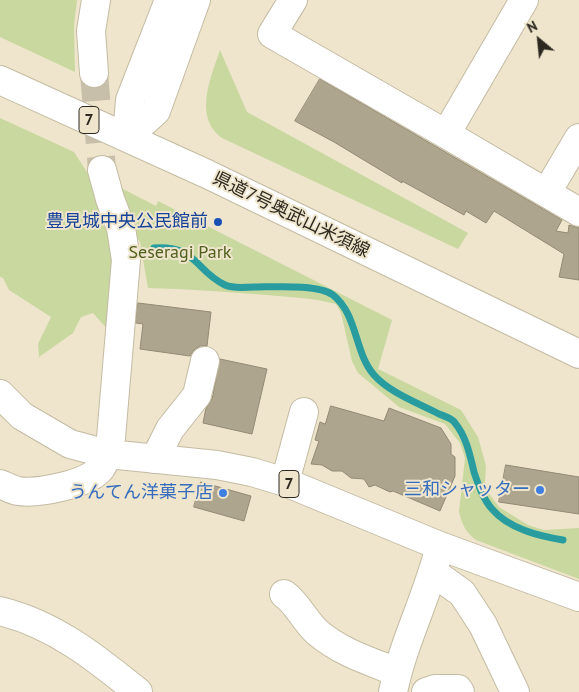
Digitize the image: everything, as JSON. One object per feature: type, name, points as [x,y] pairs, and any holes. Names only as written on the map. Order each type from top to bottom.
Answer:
[{"type":"main road","points":[[94,73],[91,31],[96,0]]},
{"type":"main road","points":[[127,137],[130,100],[169,0]]},
{"type":"main road","points":[[127,137],[156,111],[196,0]]},
{"type":"main road","points":[[293,0],[272,34],[579,212]]},
{"type":"main road","points":[[446,134],[524,0]]},
{"type":"main road","name":"県道7号奥武山米須線","points":[[0,80],[127,137],[343,239],[579,354]]},
{"type":"main road","points":[[547,192],[579,138]]},
{"type":"main road","points":[[0,484],[18,491],[47,490],[80,482],[101,468],[108,454],[112,433],[126,260],[121,228],[102,170]]},
{"type":"main road","points":[[155,459],[170,429],[196,395],[205,361]]},
{"type":"main road","name":"7","points":[[0,394],[22,416],[70,444],[108,454],[217,465],[252,472],[286,482],[440,546],[579,597]]},
{"type":"main road","points":[[286,482],[304,412]]},
{"type":"main road","points":[[284,594],[293,600],[304,618],[316,631],[334,646],[395,682],[434,573],[440,546]]},
{"type":"main road","points":[[434,573],[462,594],[483,625],[515,692]]},
{"type":"main road","points":[[0,611],[56,632],[97,659],[138,692]]},
{"type":"main road","points":[[426,692],[436,689],[458,689],[460,692]]},
{"type":"green space","points":[[0,0],[77,0],[74,26],[75,72],[0,37]]},
{"type":"green space","points":[[220,50],[247,112],[468,233],[458,249],[222,138],[213,129],[208,119],[206,108],[209,84]]},
{"type":"green space","points":[[0,118],[74,152],[96,186],[114,240],[110,332],[93,313],[81,317],[73,333],[39,357],[38,344],[51,317],[9,290],[3,278],[0,277]]},
{"type":"green space","name":"Seseragi Park","points":[[121,188],[156,206],[158,201],[392,320],[378,369],[461,410],[478,437],[486,466],[485,481],[487,491],[499,507],[528,525],[544,530],[579,528],[579,579],[476,540],[467,531],[459,512],[465,458],[460,443],[445,424],[399,407],[358,373],[352,361],[341,313],[336,304],[284,296],[148,288],[140,242],[130,227]]},
{"type":"building","points":[[320,79],[562,220],[556,231],[568,233],[569,225],[579,228],[579,280],[559,277],[564,254],[494,211],[486,223],[466,211],[464,215],[402,181],[402,183],[295,121]]},
{"type":"building","points":[[138,303],[211,312],[207,346],[200,346],[190,356],[140,349],[143,324],[136,323]]},
{"type":"building","points":[[220,359],[267,369],[252,434],[203,423],[206,408],[212,399]]},
{"type":"building","points":[[331,406],[384,421],[389,408],[441,428],[451,444],[451,454],[455,457],[455,476],[440,511],[393,491],[390,492],[375,485],[369,487],[364,479],[351,478],[342,471],[332,471],[322,465],[311,464],[319,441],[315,440],[320,422],[325,424]]},
{"type":"building","name":"三和シャッター","points":[[506,465],[579,477],[579,514],[499,502]]},
{"type":"building","points":[[201,482],[251,496],[244,521],[194,507]]},
{"type":"waterway","points":[[154,248],[168,248],[187,255],[207,273],[228,286],[307,288],[326,291],[333,295],[347,313],[363,356],[374,375],[388,387],[413,402],[454,421],[465,440],[481,491],[492,509],[516,527],[534,534],[563,540]]},
{"type":"tunnel","points":[[94,73],[102,170]]},
{"type":"place","name":"豊見城中央公民館前","points":[[218,222]]},
{"type":"place","name":"三和シャッター","points":[[540,490]]},
{"type":"place","name":"うんてん洋菓子店","points":[[223,493]]}]
